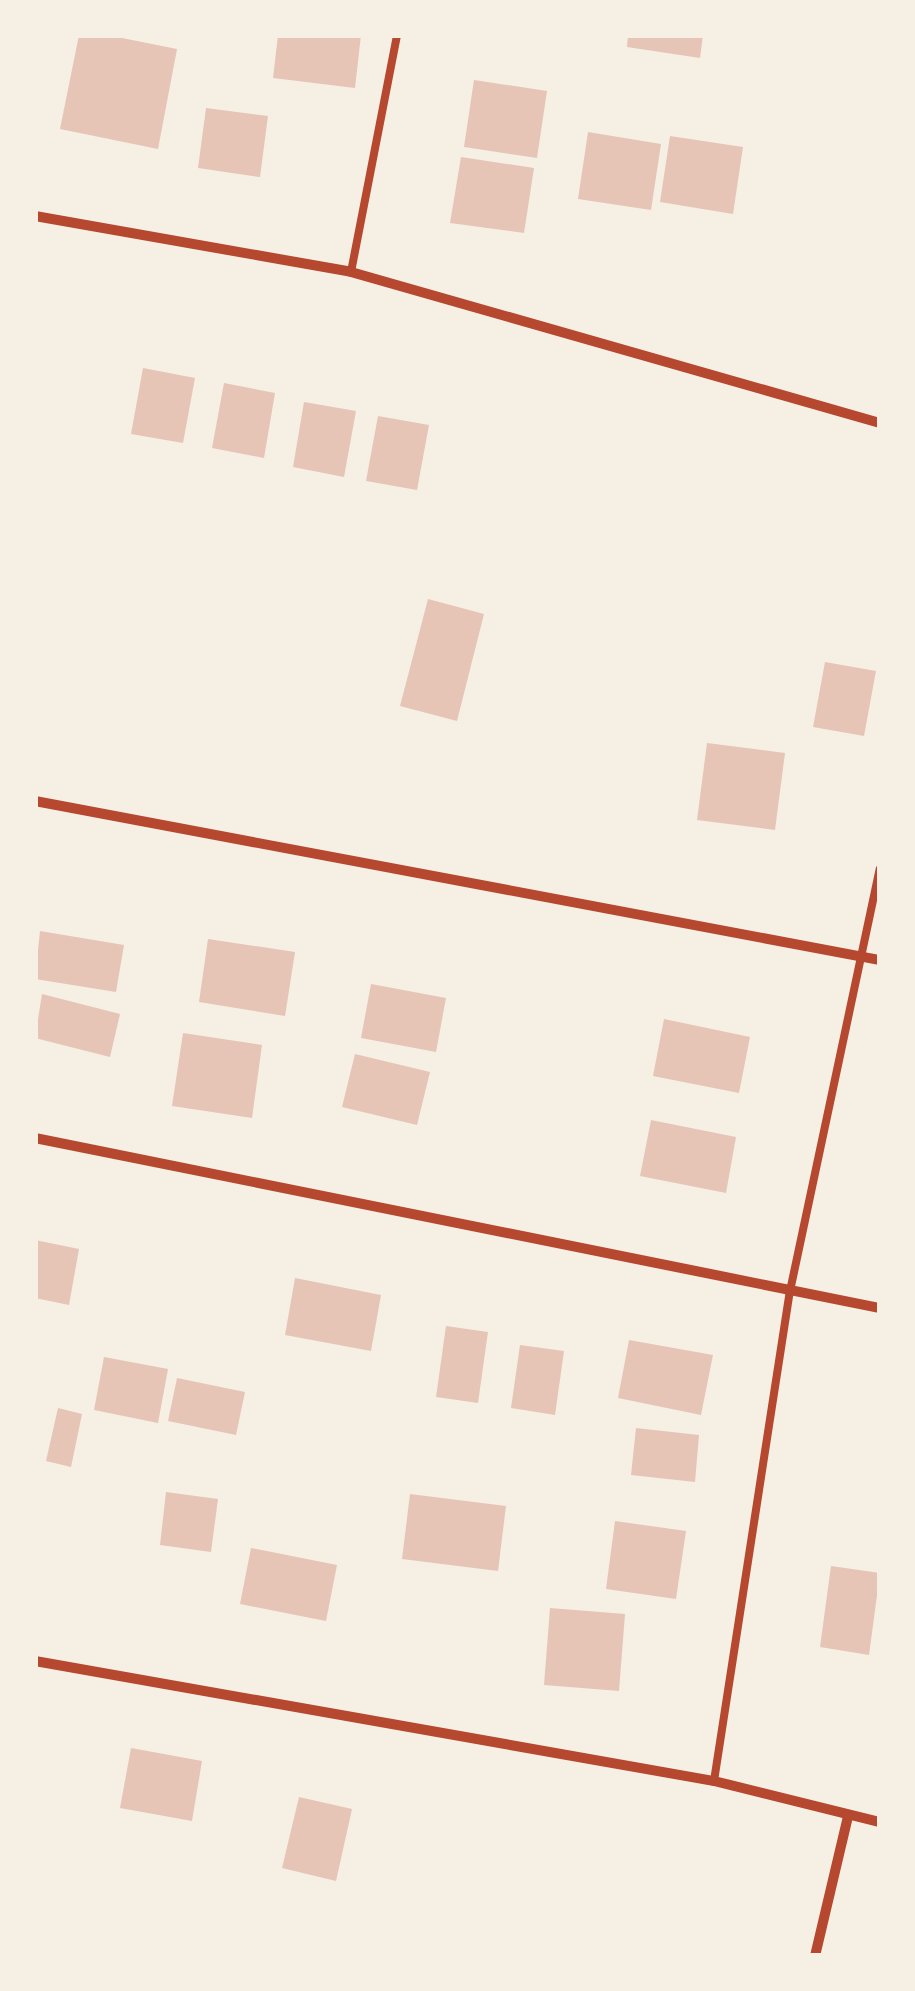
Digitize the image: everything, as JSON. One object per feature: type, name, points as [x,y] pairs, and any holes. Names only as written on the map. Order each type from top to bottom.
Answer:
[{"type":"street","points":[[35,216],[351,272],[880,423]]},
{"type":"street","points":[[35,801],[880,960]]},
{"type":"street","points":[[35,1138],[880,1308]]},
{"type":"street","points":[[35,1661],[714,1781],[880,1822]]},
{"type":"street","points":[[815,1956],[848,1816]]},
{"type":"lane","points":[[351,272],[397,35]]},
{"type":"lane","points":[[714,1781],[790,1290],[880,869]]},
{"type":"building","points":[[79,35],[107,35],[177,49],[158,149],[60,129]]},
{"type":"building","points":[[278,35],[361,35],[355,88],[273,78]]},
{"type":"building","points":[[628,35],[703,35],[700,58],[627,47]]},
{"type":"building","points":[[474,80],[547,91],[537,158],[464,147]]},
{"type":"building","points":[[206,108],[268,116],[260,177],[198,168]]},
{"type":"building","points":[[588,132],[661,144],[651,210],[578,199]]},
{"type":"building","points":[[670,136],[743,147],[733,214],[660,202]]},
{"type":"building","points":[[461,157],[534,168],[524,233],[450,223]]},
{"type":"building","points":[[143,368],[195,378],[183,443],[131,434]]},
{"type":"building","points":[[224,383],[275,393],[264,458],[212,448]]},
{"type":"building","points":[[304,402],[356,411],[344,477],[293,467]]},
{"type":"building","points":[[378,416],[429,425],[417,490],[366,481]]},
{"type":"building","points":[[428,599],[484,614],[457,721],[400,706]]},
{"type":"building","points":[[825,662],[876,671],[864,736],[813,727]]},
{"type":"building","points":[[707,743],[785,753],[775,830],[697,820]]},
{"type":"building","points":[[40,931],[124,945],[116,992],[35,979]]},
{"type":"building","points":[[208,939],[295,952],[285,1016],[199,1002]]},
{"type":"building","points":[[371,984],[446,998],[436,1052],[361,1038]]},
{"type":"building","points":[[42,994],[120,1014],[110,1057],[35,1038]]},
{"type":"building","points":[[664,1019],[750,1037],[739,1093],[653,1076]]},
{"type":"building","points":[[183,1033],[262,1045],[252,1118],[172,1106]]},
{"type":"building","points":[[355,1054],[430,1072],[417,1125],[342,1107]]},
{"type":"building","points":[[651,1120],[736,1137],[726,1193],[640,1176]]},
{"type":"building","points":[[35,1240],[79,1249],[69,1305],[35,1298]]},
{"type":"building","points":[[295,1278],[381,1295],[371,1351],[285,1335]]},
{"type":"building","points":[[446,1326],[488,1332],[478,1403],[436,1397]]},
{"type":"building","points":[[629,1340],[713,1355],[701,1415],[618,1398]]},
{"type":"building","points":[[520,1345],[564,1351],[555,1415],[511,1408]]},
{"type":"building","points":[[104,1357],[168,1369],[158,1423],[94,1410]]},
{"type":"building","points":[[177,1378],[245,1392],[236,1435],[168,1421]]},
{"type":"building","points":[[58,1408],[82,1414],[71,1467],[46,1461]]},
{"type":"building","points":[[636,1428],[699,1435],[695,1482],[631,1475]]},
{"type":"building","points":[[166,1492],[218,1499],[211,1552],[160,1545]]},
{"type":"building","points":[[410,1494],[506,1506],[498,1571],[402,1559]]},
{"type":"building","points":[[615,1521],[686,1531],[676,1599],[606,1589]]},
{"type":"building","points":[[251,1548],[337,1565],[326,1621],[240,1604]]},
{"type":"building","points":[[831,1566],[880,1573],[869,1655],[820,1647]]},
{"type":"building","points":[[550,1608],[625,1614],[619,1691],[544,1685]]},
{"type":"building","points":[[131,1748],[202,1761],[192,1821],[120,1808]]},
{"type":"building","points":[[299,1797],[352,1809],[336,1881],[282,1868]]}]
